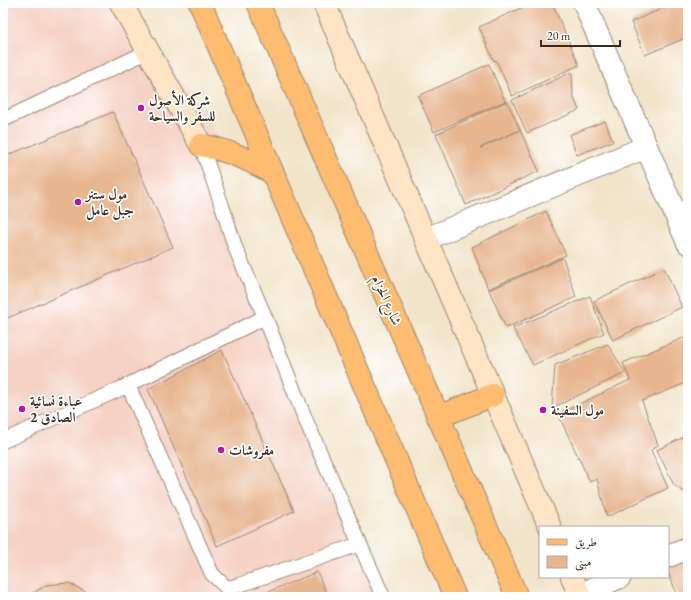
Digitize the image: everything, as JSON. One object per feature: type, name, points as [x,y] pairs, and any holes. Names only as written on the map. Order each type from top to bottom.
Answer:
[{"type":"main road","points":[[121,3],[201,145],[225,150],[243,157],[271,172]]},
{"type":"main road","points":[[200,3],[271,172],[455,597]]},
{"type":"main road","name":"شارع الحزام","points":[[258,3],[517,597]]},
{"type":"main road","points":[[324,3],[550,526]]},
{"type":"main road","points":[[438,417],[493,395]]},
{"type":"street","points":[[584,3],[688,243]]},
{"type":"street","points":[[426,239],[646,147]]},
{"type":"street","points":[[669,556],[688,548]]},
{"type":"street","points":[[577,590],[617,578]]},
{"type":"lane","points":[[3,120],[149,52]]},
{"type":"lane","points":[[201,145],[235,247],[265,317],[304,416],[382,597]]},
{"type":"lane","points":[[3,441],[128,385],[265,317]]},
{"type":"lane","points":[[128,385],[212,574],[227,588],[360,544]]},
{"type":"shaded area","points":[[3,3],[124,3],[150,36],[212,125],[223,150],[212,178],[205,190],[269,342],[307,439],[375,597],[3,597]]},
{"type":"building","points":[[532,3],[552,3],[579,65],[512,96],[479,27]]},
{"type":"building","points":[[675,3],[688,3],[688,37],[645,55],[631,22]]},
{"type":"building","points":[[489,64],[505,101],[434,132],[418,96]]},
{"type":"building","points":[[572,72],[573,96],[579,110],[527,133],[512,100]]},
{"type":"building","points":[[507,101],[539,171],[466,205],[436,134]]},
{"type":"building","name":"مول ستنر جبل عامل","points":[[113,112],[173,247],[3,320],[3,157]]},
{"type":"building","points":[[605,121],[613,141],[577,155],[569,135]]},
{"type":"building","points":[[546,211],[566,255],[488,289],[472,247]]},
{"type":"building","points":[[563,258],[576,297],[506,328],[489,290]]},
{"type":"building","points":[[664,268],[682,307],[613,340],[594,301]]},
{"type":"building","points":[[590,296],[604,333],[533,365],[513,328]]},
{"type":"building","points":[[688,336],[688,382],[642,401],[658,445],[651,450],[668,488],[607,517],[597,479],[590,482],[558,414],[630,380],[623,363]]},
{"type":"building","points":[[608,344],[625,373],[552,408],[555,365]]},
{"type":"building","name":"مفروشات","points":[[222,350],[294,511],[217,546],[148,389]]},
{"type":"building","points":[[688,435],[688,489],[683,492],[674,485],[657,450]]},
{"type":"building","points":[[688,557],[688,597],[678,597],[669,574],[669,566]]},
{"type":"building","points":[[317,572],[328,597],[261,597],[260,595]]},
{"type":"building","points":[[69,583],[95,597],[28,597],[46,585]]},
{"type":"place","name":"شركة الأصول للسفر والسياحة","points":[[141,108]]},
{"type":"place","name":"مول ستنر جبل عامل","points":[[78,202]]},
{"type":"place","name":"عباءة نسائية الصادق 2","points":[[22,409]]},
{"type":"place","name":"مول السفينة","points":[[543,410]]},
{"type":"place","name":"مفروشات","points":[[221,450]]}]
